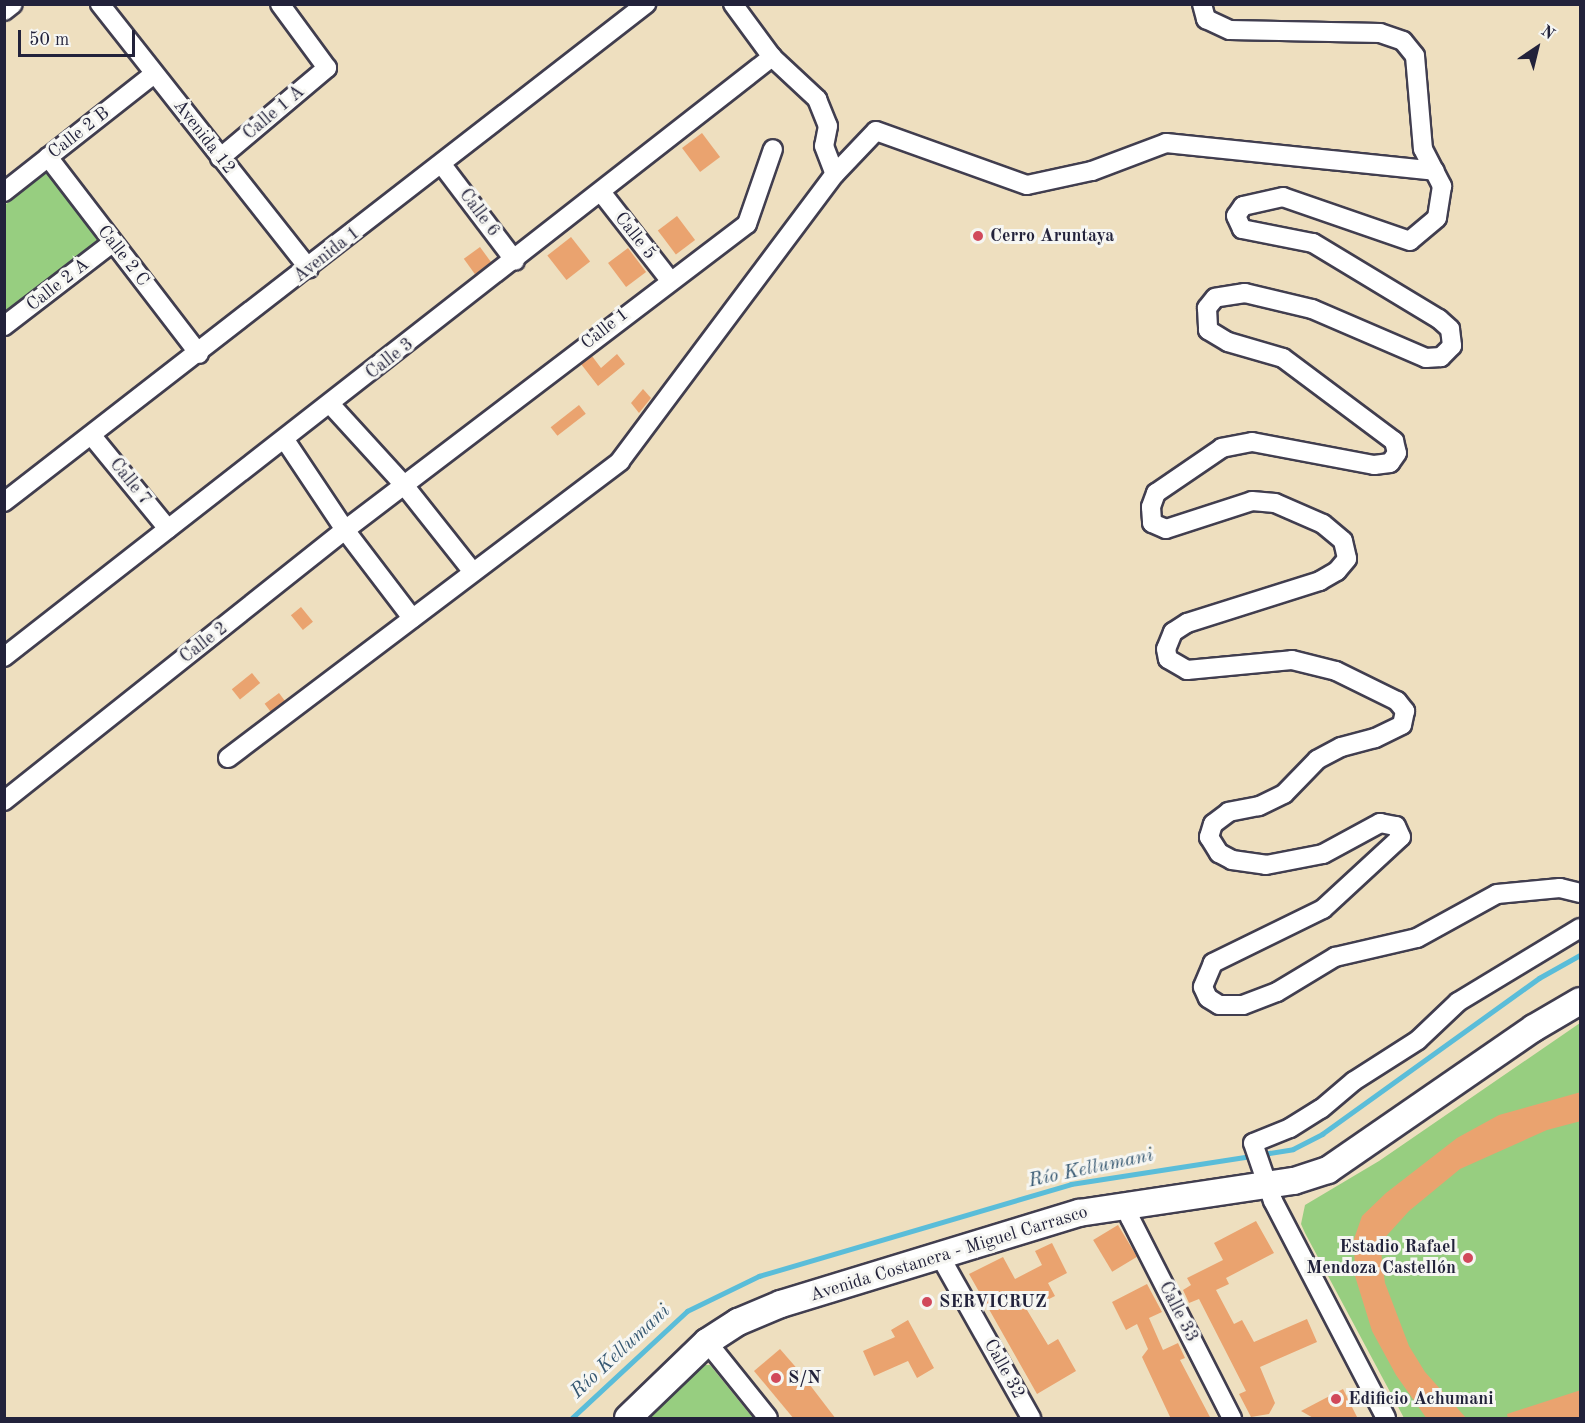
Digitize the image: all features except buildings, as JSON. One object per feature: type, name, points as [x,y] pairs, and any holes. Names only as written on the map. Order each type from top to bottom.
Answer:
[{"type":"street","points":[[4,11],[13,4]]},
{"type":"street","name":"Avenida 12","points":[[100,4],[309,269]]},
{"type":"street","name":"Calle 1 A","points":[[220,158],[327,68],[280,4]]},
{"type":"street","name":"Avenida 1","points":[[4,502],[309,269],[646,4]]},
{"type":"street","points":[[733,4],[772,57],[817,99],[828,126],[824,146],[835,174]]},
{"type":"street","points":[[1202,4],[1206,19],[1230,30],[1380,33],[1402,42],[1415,56],[1423,149],[1442,186],[1437,218],[1410,241],[1283,197],[1243,206],[1236,216],[1242,229],[1313,243],[1439,319],[1450,329],[1452,346],[1441,357],[1426,358],[1312,309],[1245,293],[1215,298],[1207,308],[1208,330],[1228,342],[1283,358],[1394,441],[1397,453],[1390,463],[1374,465],[1252,442],[1222,448],[1156,493],[1150,507],[1152,523],[1166,529],[1252,501],[1275,503],[1323,524],[1342,541],[1347,559],[1337,571],[1320,581],[1187,623],[1173,632],[1166,649],[1168,660],[1186,670],[1292,660],[1336,671],[1397,700],[1405,711],[1402,725],[1375,738],[1341,747],[1317,760],[1284,794],[1259,806],[1229,812],[1213,824],[1209,837],[1219,853],[1232,860],[1266,865],[1323,854],[1380,823],[1396,826],[1401,837],[1323,909],[1213,963],[1203,987],[1208,998],[1219,1005],[1243,1005],[1277,992],[1335,957],[1417,938],[1449,918],[1497,894],[1560,888],[1581,893]]},
{"type":"street","name":"Calle 3","points":[[4,657],[331,405],[772,57]]},
{"type":"street","name":"Calle 2 B","points":[[4,192],[154,74]]},
{"type":"street","points":[[228,758],[620,461],[835,174],[876,131],[1027,185],[1092,171],[1166,143],[1435,171]]},
{"type":"street","name":"Calle 1","points":[[404,485],[669,279],[747,224],[773,149]]},
{"type":"street","name":"Calle 2 C","points":[[48,157],[199,354]]},
{"type":"street","name":"Calle 6","points":[[443,165],[515,261]]},
{"type":"street","name":"Calle 5","points":[[601,192],[669,279]]},
{"type":"street","name":"Calle 2 A","points":[[4,326],[112,243]]},
{"type":"street","points":[[331,405],[404,485],[473,572]]},
{"type":"street","name":"Calle 7","points":[[92,436],[168,529]]},
{"type":"street","points":[[285,440],[345,530],[412,618]]},
{"type":"street","name":"Calle 2","points":[[4,801],[404,485]]},
{"type":"street","points":[[1386,1419],[1263,1178],[1253,1143],[1290,1128],[1321,1109],[1354,1081],[1418,1040],[1458,1002],[1581,928]]},
{"type":"street","name":"Avenida Costanera - Miguel Carrasco","points":[[628,1419],[707,1342],[738,1322],[773,1307],[1079,1213],[1263,1178],[1328,1170],[1534,1028],[1581,1001]]},
{"type":"street","name":"Calle 33","points":[[1130,1204],[1131,1218],[1232,1419]]},
{"type":"street","name":"Calle 32","points":[[941,1257],[1031,1419]]},
{"type":"street","points":[[707,1342],[768,1419]]},
{"type":"green space","points":[[47,170],[103,239],[5,318],[5,205]]},
{"type":"green space","name":"Estadio Rafael Mendoza Castellón","points":[[1580,1023],[1580,1418],[1404,1418],[1305,1233],[1301,1224],[1305,1205],[1379,1161]]},
{"type":"green space","points":[[702,1365],[710,1365],[753,1418],[647,1418]]},
{"type":"waterway","name":"Río Kellumani","points":[[1263,1154],[1293,1149],[1322,1134],[1539,978],[1580,955]]},
{"type":"waterway","name":"Río Kellumani","points":[[572,1418],[687,1311],[759,1276],[1071,1184],[1251,1156]]},
{"type":"place","name":"Cerro Aruntaya","points":[[978,236]]},
{"type":"place","name":"Estadio Rafael Mendoza Castellón","points":[[1468,1258]]},
{"type":"place","name":"SERVICRUZ","points":[[927,1302]]},
{"type":"place","name":"S/N","points":[[776,1378]]},
{"type":"place","name":"Edificio Achumani","points":[[1336,1399]]}]
